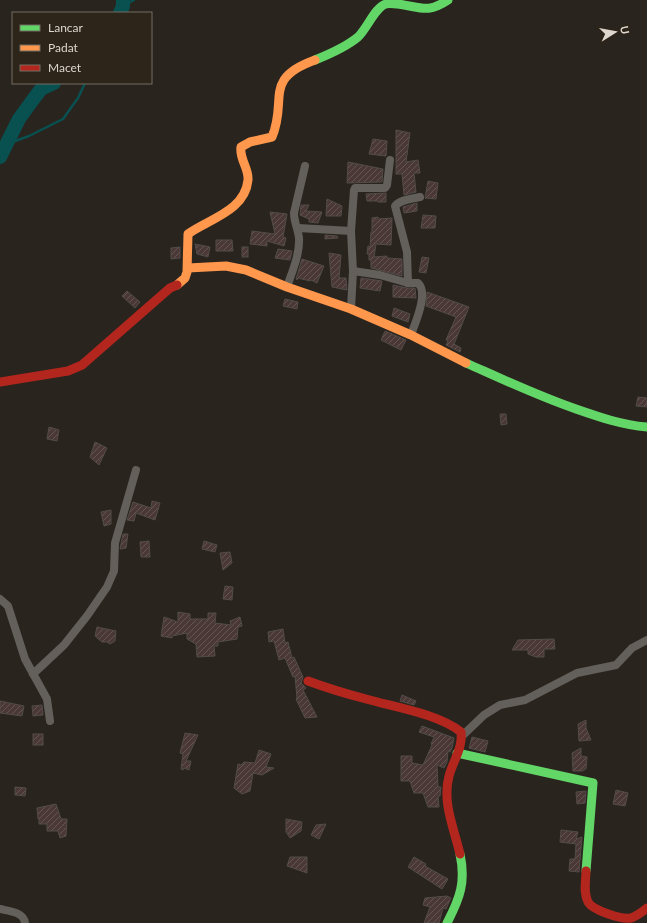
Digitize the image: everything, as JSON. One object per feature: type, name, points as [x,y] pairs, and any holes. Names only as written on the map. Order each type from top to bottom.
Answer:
[{"type":"street","points":[[0,382],[68,371],[82,365],[170,288],[182,282],[188,268],[186,245],[188,234],[204,224],[219,218],[235,205],[245,193],[248,178],[246,165],[241,154],[241,147],[251,141],[272,137],[282,83],[293,70],[302,64],[330,54],[359,36],[384,4],[398,3],[418,8],[429,8],[445,2]]},
{"type":"street","points":[[352,309],[353,271],[351,231],[354,190],[355,188],[385,188],[387,185],[390,160]]},
{"type":"street","points":[[287,288],[299,245],[298,228],[294,219],[294,213],[305,166]]},
{"type":"street","points":[[408,283],[408,252],[395,206],[402,201],[420,197]]},
{"type":"street","points":[[298,228],[351,231]]},
{"type":"street","points":[[188,268],[226,266],[246,270],[287,288],[352,309],[411,335],[461,361],[539,396],[601,418],[631,426],[647,427]]},
{"type":"street","points":[[353,271],[408,283],[418,283],[421,286],[423,294],[411,335]]},
{"type":"street","points":[[32,674],[64,645],[87,616],[107,587],[114,571],[115,543],[136,470]]},
{"type":"street","points":[[0,599],[8,606],[25,659],[47,699],[50,721]]},
{"type":"street","points":[[447,923],[462,887],[463,874],[447,798],[449,777],[462,736],[484,715],[500,705],[525,700],[577,673],[616,665],[632,648],[647,640]]},
{"type":"street","points":[[308,681],[353,696],[442,721],[460,729],[462,736]]},
{"type":"street","points":[[457,753],[593,784],[593,800],[585,888],[586,898],[592,906],[623,918],[631,918],[647,908]]},
{"type":"street","points":[[0,909],[20,914],[25,919],[25,923]]},
{"type":"building","points":[[396,130],[410,133],[406,162],[418,160],[420,173],[414,173],[416,192],[404,195],[402,174],[396,174]]},
{"type":"building","points":[[373,139],[387,141],[386,156],[369,154]]},
{"type":"building","points":[[348,162],[383,169],[382,182],[347,183]]},
{"type":"building","points":[[428,181],[438,183],[436,199],[425,198]]},
{"type":"building","points":[[386,193],[386,202],[367,201],[366,194]]},
{"type":"building","points":[[327,199],[342,206],[341,216],[326,216]]},
{"type":"building","points":[[417,203],[417,211],[404,213],[403,207]]},
{"type":"building","points":[[301,205],[309,205],[306,211],[322,212],[318,223],[309,222],[309,219],[300,215]]},
{"type":"building","points":[[270,212],[287,214],[283,237],[286,238],[284,246],[267,241],[267,246],[250,244],[252,231],[275,234]]},
{"type":"building","points":[[423,215],[436,216],[435,228],[421,228]]},
{"type":"building","points":[[378,217],[378,219],[392,218],[391,245],[376,244],[374,257],[387,256],[387,258],[402,259],[402,276],[371,268],[371,260],[369,260],[369,254],[367,254],[368,246],[370,247],[372,218]]},
{"type":"building","points":[[325,235],[337,236],[338,238],[325,239]]},
{"type":"building","points":[[216,240],[232,240],[233,251],[216,251]]},
{"type":"building","points":[[195,244],[210,247],[208,257],[197,254]]},
{"type":"building","points":[[180,247],[180,258],[171,259],[171,248]]},
{"type":"building","points":[[242,247],[248,247],[248,257],[242,257]]},
{"type":"building","points":[[278,249],[292,251],[290,260],[275,258]]},
{"type":"building","points":[[329,253],[341,255],[339,278],[346,278],[347,290],[332,287]]},
{"type":"building","points":[[422,257],[429,258],[426,273],[419,272]]},
{"type":"building","points":[[302,259],[324,266],[317,283],[311,280],[296,279]]},
{"type":"building","points":[[361,278],[382,281],[380,291],[360,288]]},
{"type":"building","points":[[393,285],[415,288],[416,298],[393,297]]},
{"type":"building","points":[[127,291],[140,302],[135,308],[122,296]]},
{"type":"building","points":[[427,292],[469,307],[454,344],[461,348],[460,352],[446,345],[448,341],[446,340],[456,317],[426,306]]},
{"type":"building","points":[[285,299],[298,302],[297,309],[283,306]]},
{"type":"building","points":[[394,308],[410,314],[408,322],[392,316]]},
{"type":"building","points":[[385,331],[406,340],[401,350],[381,340]]},
{"type":"building","points":[[638,397],[647,398],[647,407],[636,406]]},
{"type":"building","points":[[500,414],[506,414],[507,424],[501,425]]},
{"type":"building","points":[[49,427],[59,430],[57,441],[47,439]]},
{"type":"building","points":[[95,442],[107,448],[99,465],[90,457]]},
{"type":"building","points":[[152,501],[160,503],[155,520],[136,513],[134,521],[127,520],[133,502],[151,508]]},
{"type":"building","points":[[111,510],[111,524],[104,526],[101,512]]},
{"type":"building","points":[[123,534],[128,534],[126,548],[120,549]]},
{"type":"building","points":[[149,541],[150,557],[141,557],[140,542]]},
{"type":"building","points":[[204,541],[217,545],[215,552],[202,549]]},
{"type":"building","points":[[230,552],[232,563],[223,570],[220,553]]},
{"type":"building","points":[[225,586],[233,587],[232,600],[223,599]]},
{"type":"building","points":[[178,612],[190,614],[190,619],[208,619],[208,613],[216,613],[215,623],[231,625],[230,621],[240,617],[242,626],[238,627],[237,639],[218,642],[218,646],[214,646],[215,656],[197,657],[196,644],[187,639],[187,633],[172,636],[172,638],[161,636],[164,617],[178,622]]},
{"type":"building","points":[[97,627],[116,631],[115,641],[110,644],[107,642],[102,642],[95,636]]},
{"type":"building","points":[[283,629],[285,643],[288,642],[292,658],[294,657],[303,677],[301,683],[306,688],[303,690],[317,717],[305,718],[296,699],[295,676],[293,677],[285,658],[279,660],[274,641],[269,642],[268,632]]},
{"type":"building","points":[[554,639],[555,649],[544,649],[544,657],[536,657],[528,654],[528,650],[512,650],[518,640]]},
{"type":"building","points":[[402,695],[416,701],[414,705],[400,701]]},
{"type":"building","points":[[0,701],[24,706],[22,716],[0,713]]},
{"type":"building","points":[[42,705],[43,715],[33,716],[32,706]]},
{"type":"building","points":[[586,720],[586,728],[591,740],[579,741],[578,724]]},
{"type":"building","points":[[422,726],[454,738],[452,748],[450,752],[448,751],[447,762],[444,768],[437,765],[438,787],[441,787],[440,796],[438,796],[439,807],[428,807],[423,793],[414,793],[410,781],[401,781],[401,756],[412,756],[412,763],[423,765],[432,745],[431,744],[434,737],[419,732]]},
{"type":"building","points":[[185,733],[198,735],[186,761],[191,761],[189,770],[184,768],[183,770],[181,769],[183,754],[180,753]]},
{"type":"building","points":[[33,734],[43,734],[43,745],[33,745]]},
{"type":"building","points":[[472,737],[488,741],[485,752],[469,748]]},
{"type":"building","points":[[581,748],[581,756],[587,757],[586,769],[582,771],[573,771],[572,753]]},
{"type":"building","points":[[259,750],[271,754],[266,767],[274,768],[262,775],[253,773],[250,791],[242,794],[234,788],[238,764],[241,765],[244,762],[255,763]]},
{"type":"building","points":[[15,787],[26,788],[25,796],[15,795]]},
{"type":"building","points":[[616,790],[628,793],[625,806],[613,804]]},
{"type":"building","points":[[586,791],[585,803],[577,804],[576,792]]},
{"type":"building","points":[[56,804],[61,819],[67,819],[66,836],[60,838],[58,831],[47,831],[47,824],[39,824],[38,819],[37,808]]},
{"type":"building","points":[[286,819],[302,822],[301,831],[290,838],[286,832]]},
{"type":"building","points":[[326,824],[319,839],[311,835],[316,825]]},
{"type":"building","points":[[561,830],[578,832],[576,839],[582,837],[579,872],[569,871],[570,859],[575,859],[576,844],[560,842]]},
{"type":"building","points":[[290,857],[307,857],[307,873],[287,866]]},
{"type":"building","points":[[414,857],[426,864],[425,866],[448,879],[442,889],[408,867]]},
{"type":"building","points":[[447,896],[451,898],[446,909],[443,908],[439,923],[424,923],[430,907],[423,905],[425,898]]},
{"type":"waterway","points":[[120,12],[123,6],[123,0]]},
{"type":"waterway","points":[[123,6],[134,0]]},
{"type":"waterway","points":[[0,157],[19,119],[41,89],[52,84]]},
{"type":"waterway","points":[[7,144],[29,136],[63,119],[78,98],[85,84]]},
{"type":"traffic: fast","points":[[315,60],[332,53],[353,41],[358,37],[378,9],[386,4],[429,8],[435,7],[448,0]]},
{"type":"traffic: fast","points":[[466,363],[534,393],[576,409],[620,423],[647,427]]},
{"type":"traffic: fast","points":[[457,753],[593,783],[586,871]]},
{"type":"traffic: fast","points":[[447,923],[461,890],[462,864],[460,854]]},
{"type":"traffic: slow","points":[[177,285],[185,278],[187,272],[188,234],[233,207],[245,191],[248,176],[241,156],[241,147],[250,142],[272,137],[276,124],[282,83],[288,75],[299,67],[315,60]]},
{"type":"traffic: slow","points":[[188,268],[226,266],[246,270],[287,287],[351,309],[411,335],[466,363]]},
{"type":"traffic: jam","points":[[0,382],[68,371],[82,365],[170,288],[177,285]]},
{"type":"traffic: jam","points":[[308,681],[352,695],[429,716],[441,720],[461,732],[461,744],[451,770],[447,786],[448,806],[460,854]]},
{"type":"traffic: jam","points":[[586,871],[586,898],[595,908],[608,914],[627,918],[631,918],[647,908]]}]
